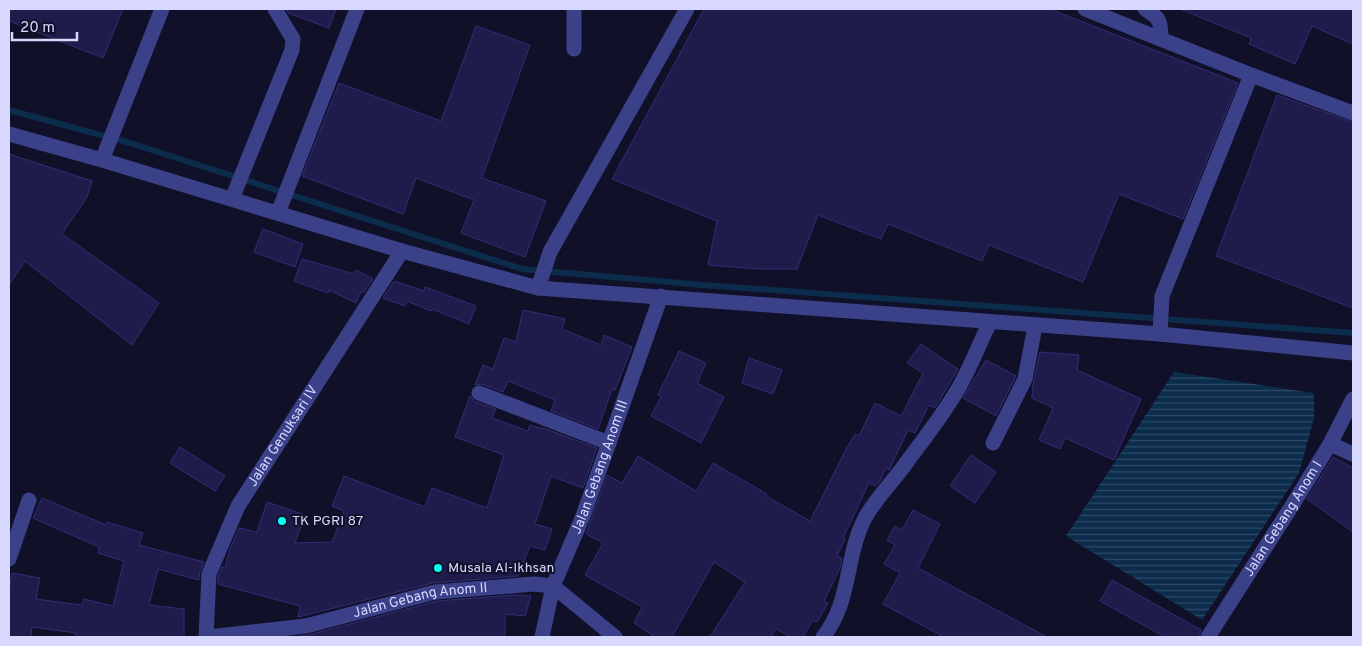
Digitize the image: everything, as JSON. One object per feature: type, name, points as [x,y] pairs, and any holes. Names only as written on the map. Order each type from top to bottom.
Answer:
[{"type":"street","points":[[103,157],[162,9]]},
{"type":"street","points":[[233,196],[292,50],[293,39],[275,9]]},
{"type":"street","points":[[279,210],[356,9]]},
{"type":"street","points":[[574,9],[574,49]]},
{"type":"street","points":[[539,284],[550,252],[687,9]]},
{"type":"street","points":[[1085,9],[1353,114]]},
{"type":"street","points":[[1145,9],[1157,16],[1161,25],[1160,39]]},
{"type":"street","points":[[1160,332],[1162,296],[1251,75]]},
{"type":"street","points":[[9,134],[103,157],[279,210],[402,251],[539,284],[605,294],[661,296],[1035,326],[1160,332],[1353,353]]},
{"type":"street","name":"Jalan Genuksari IV","points":[[208,637],[209,574],[238,506],[402,251]]},
{"type":"street","name":"Jalan Gebang Anom III","points":[[542,637],[553,586],[583,516],[661,296]]},
{"type":"street","points":[[823,637],[837,616],[856,539],[864,519],[876,501],[898,476],[956,393],[990,322]]},
{"type":"street","points":[[993,443],[1025,379],[1035,326]]},
{"type":"street","points":[[478,393],[609,443]]},
{"type":"street","name":"Jalan Gebang Anom I","points":[[1212,636],[1330,444],[1353,399]]},
{"type":"street","points":[[1330,444],[1353,454]]},
{"type":"street","points":[[9,559],[29,500]]},
{"type":"street","name":"Jalan Gebang Anom II","points":[[208,637],[306,626],[435,592],[534,584],[553,586]]},
{"type":"street","points":[[553,586],[616,637]]},
{"type":"water","points":[[1174,372],[1314,393],[1314,418],[1299,473],[1202,620],[1066,536]]},
{"type":"building","points":[[9,9],[123,9],[103,58],[9,21]]},
{"type":"building","points":[[286,9],[336,9],[329,28],[288,13]]},
{"type":"building","points":[[704,9],[1050,9],[1238,83],[1183,219],[1119,194],[1083,282],[989,245],[982,261],[888,224],[881,239],[818,215],[797,269],[758,269],[708,265],[717,221],[612,179]]},
{"type":"building","points":[[1180,9],[1353,9],[1353,44],[1312,26],[1295,64],[1249,44],[1251,38]]},
{"type":"building","points":[[476,26],[530,45],[482,178],[546,201],[525,257],[461,233],[474,200],[416,178],[403,214],[302,176],[339,83],[441,121]]},
{"type":"building","points":[[1277,95],[1353,122],[1353,308],[1216,256]]},
{"type":"building","points":[[9,154],[92,181],[87,197],[62,234],[159,303],[132,345],[25,261],[9,285]]},
{"type":"building","points":[[263,229],[303,244],[295,267],[254,252]]},
{"type":"building","points":[[302,259],[354,274],[356,270],[373,279],[364,292],[361,292],[356,303],[329,290],[328,293],[294,281]]},
{"type":"building","points":[[394,281],[424,291],[425,287],[476,306],[469,324],[407,301],[405,306],[383,298]]},
{"type":"building","points":[[523,310],[565,319],[562,329],[601,345],[604,335],[632,347],[615,390],[612,389],[598,429],[551,411],[555,400],[508,381],[503,392],[482,384],[475,385],[483,365],[493,369],[504,338],[516,342]]},
{"type":"building","points":[[921,344],[958,369],[935,408],[929,405],[915,433],[908,430],[889,470],[886,468],[876,486],[869,483],[843,538],[845,539],[837,556],[842,558],[840,568],[824,601],[828,603],[817,622],[813,620],[803,637],[791,637],[776,629],[771,637],[710,637],[745,582],[714,562],[672,637],[655,637],[634,623],[642,607],[585,575],[603,543],[586,534],[607,475],[622,483],[638,456],[696,491],[713,463],[810,521],[845,451],[855,434],[859,436],[875,403],[901,416],[923,373],[907,363]]},
{"type":"building","points":[[679,351],[706,363],[697,383],[724,397],[701,443],[651,416],[661,397],[658,395]]},
{"type":"building","points":[[1040,352],[1079,355],[1077,370],[1141,399],[1114,460],[1065,438],[1060,449],[1039,440],[1053,408],[1032,398]]},
{"type":"building","points":[[749,358],[782,370],[773,394],[742,383]]},
{"type":"building","points":[[986,360],[1016,376],[996,416],[963,398]]},
{"type":"building","points":[[470,396],[476,402],[496,409],[492,418],[528,431],[530,425],[543,428],[597,448],[583,488],[551,476],[535,524],[552,529],[545,550],[530,546],[518,576],[433,583],[298,617],[300,606],[218,584],[218,576],[222,567],[225,568],[230,549],[239,528],[257,532],[267,502],[305,515],[295,543],[332,542],[344,511],[332,506],[344,476],[425,507],[432,488],[487,508],[504,455],[455,437]]},
{"type":"building","points":[[180,447],[225,476],[215,491],[170,463]]},
{"type":"building","points":[[971,455],[996,472],[975,503],[950,486]]},
{"type":"building","points":[[1333,457],[1353,468],[1353,532],[1307,499]]},
{"type":"building","points":[[42,498],[106,525],[107,522],[143,533],[139,545],[204,562],[199,580],[158,569],[149,605],[184,609],[184,637],[75,637],[76,633],[32,627],[31,637],[9,637],[9,592],[12,573],[40,578],[36,599],[82,605],[84,599],[113,606],[124,561],[98,553],[99,547],[33,518]]},
{"type":"building","points":[[913,510],[940,524],[918,568],[1047,637],[944,637],[883,604],[900,573],[884,564],[895,545],[887,540],[895,526],[902,530]]},
{"type":"building","points":[[1112,580],[1201,630],[1199,637],[1165,637],[1100,601]]},
{"type":"building","points":[[514,595],[531,596],[525,616],[505,614],[505,637],[294,637],[437,601]]},
{"type":"waterway","points":[[9,110],[130,143],[522,269],[703,285],[1353,333]]},
{"type":"place","name":"TK PGRI 87","points":[[282,521]]},
{"type":"place","name":"Musala Al-Ikhsan","points":[[438,568]]}]
